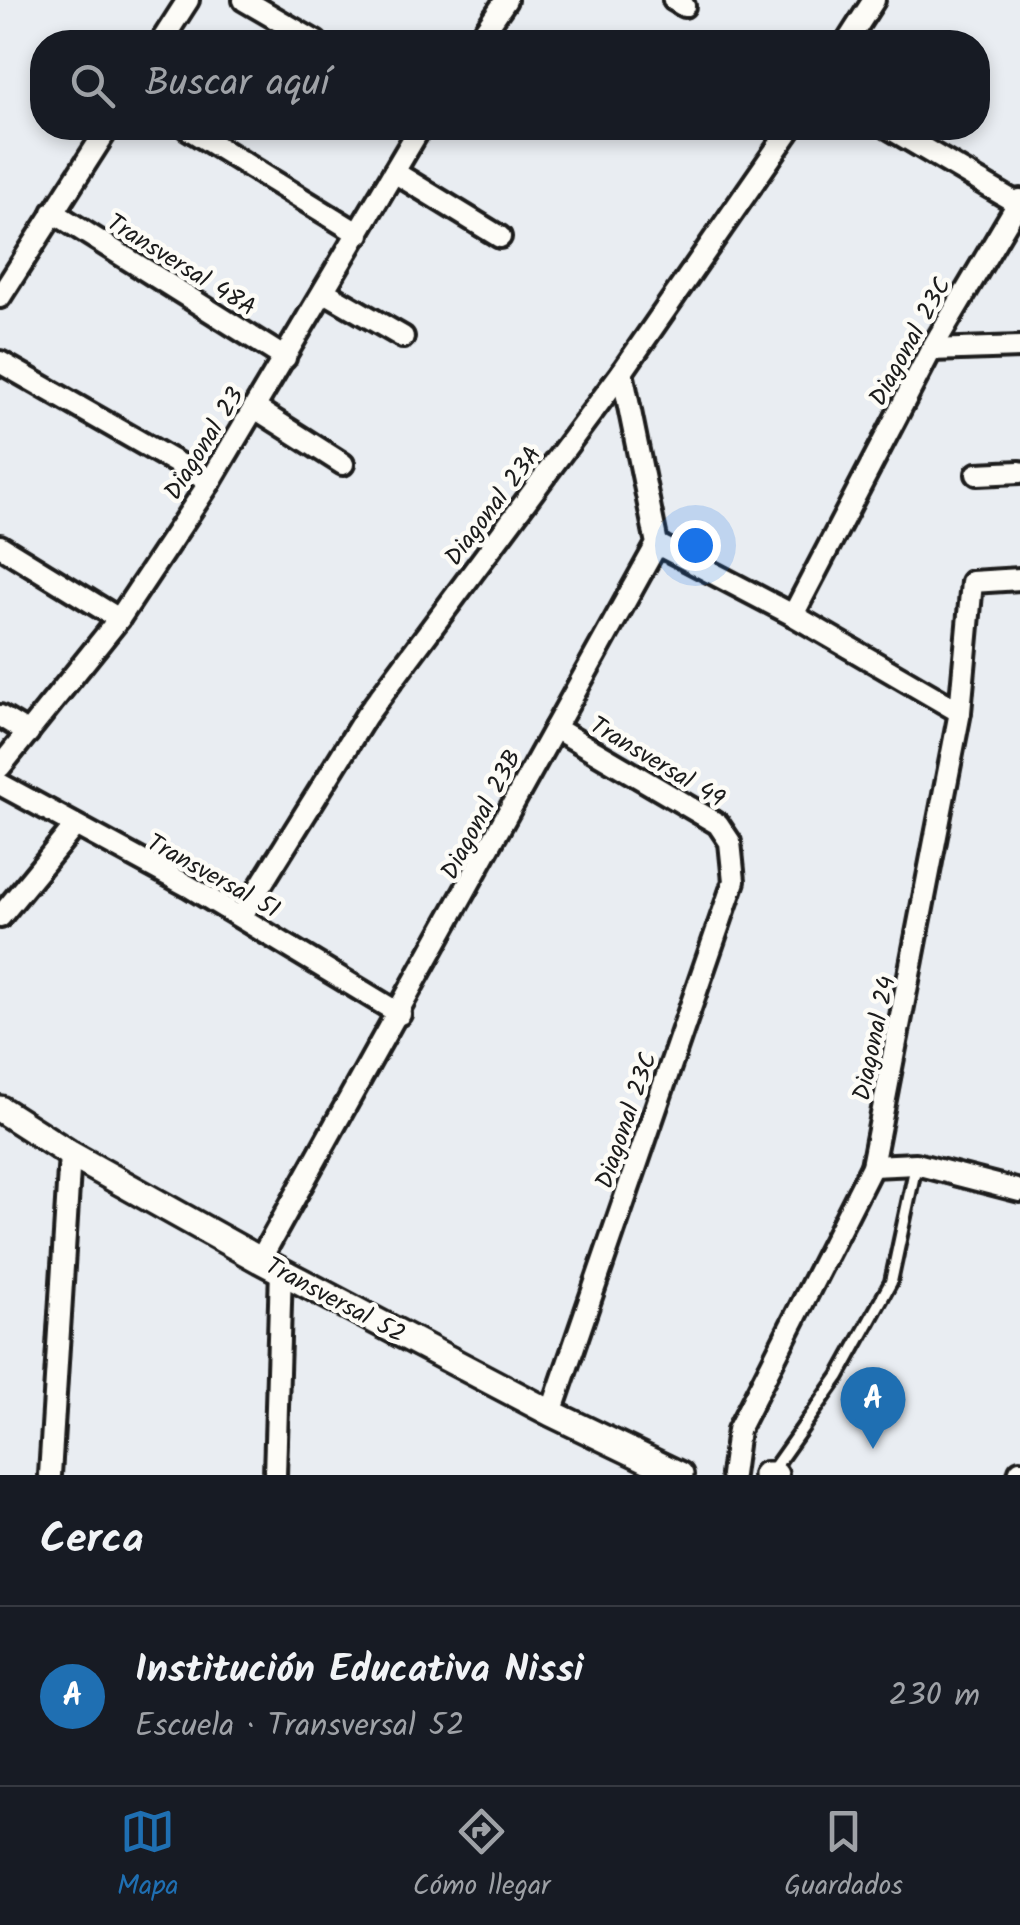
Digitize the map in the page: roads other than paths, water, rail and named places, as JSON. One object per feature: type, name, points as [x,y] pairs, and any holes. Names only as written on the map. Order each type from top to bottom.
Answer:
[{"type":"street","points":[[169,30],[188,0]]},
{"type":"street","points":[[244,0],[295,30]]},
{"type":"street","points":[[855,30],[874,0]]},
{"type":"street","points":[[484,30],[502,2]]},
{"type":"street","points":[[0,297],[100,140]]},
{"type":"street","points":[[206,140],[359,234]]},
{"type":"street","name":"Diagonal 23","points":[[0,767],[119,619],[210,482],[413,140]]},
{"type":"street","name":"Diagonal 23A","points":[[241,917],[366,716],[622,372],[783,140]]},
{"type":"street","points":[[910,140],[1019,203]]},
{"type":"street","points":[[394,172],[500,237]]},
{"type":"street","name":"Diagonal 23C","points":[[792,615],[931,350],[1019,203]]},
{"type":"street","name":"Transversal 48A","points":[[53,212],[285,358]]},
{"type":"street","points":[[324,292],[403,337]]},
{"type":"street","points":[[931,350],[1020,347]]},
{"type":"street","points":[[0,362],[210,482]]},
{"type":"street","points":[[622,372],[656,544],[792,615],[960,712]]},
{"type":"street","points":[[255,408],[343,464]]},
{"type":"street","points":[[977,474],[1020,472]]},
{"type":"street","name":"Diagonal 23B","points":[[274,1475],[270,1264],[400,1014],[656,544]]},
{"type":"street","points":[[0,546],[119,619]]},
{"type":"street","name":"Diagonal 24","points":[[732,1475],[738,1430],[872,1166],[960,712],[972,582],[1020,578]]},
{"type":"street","points":[[0,716],[28,732]]},
{"type":"street","name":"Transversal 49","points":[[555,728],[718,824],[730,842]]},
{"type":"street","name":"Transversal 51","points":[[0,784],[73,828],[241,917],[400,1014]]},
{"type":"street","points":[[0,918],[73,828]]},
{"type":"street","name":"Diagonal 23C","points":[[551,1413],[734,880],[730,842]]},
{"type":"street","name":"Transversal 52","points":[[0,1109],[70,1154],[270,1264],[551,1413],[680,1475]]},
{"type":"street","points":[[50,1475],[70,1154]]},
{"type":"street","points":[[872,1166],[916,1164],[1020,1192]]},
{"type":"lane","points":[[770,1475],[839,1376],[891,1282],[916,1164]]},
{"type":"place","name":"Institución Educativa Nissi","points":[[873,1449]]}]
